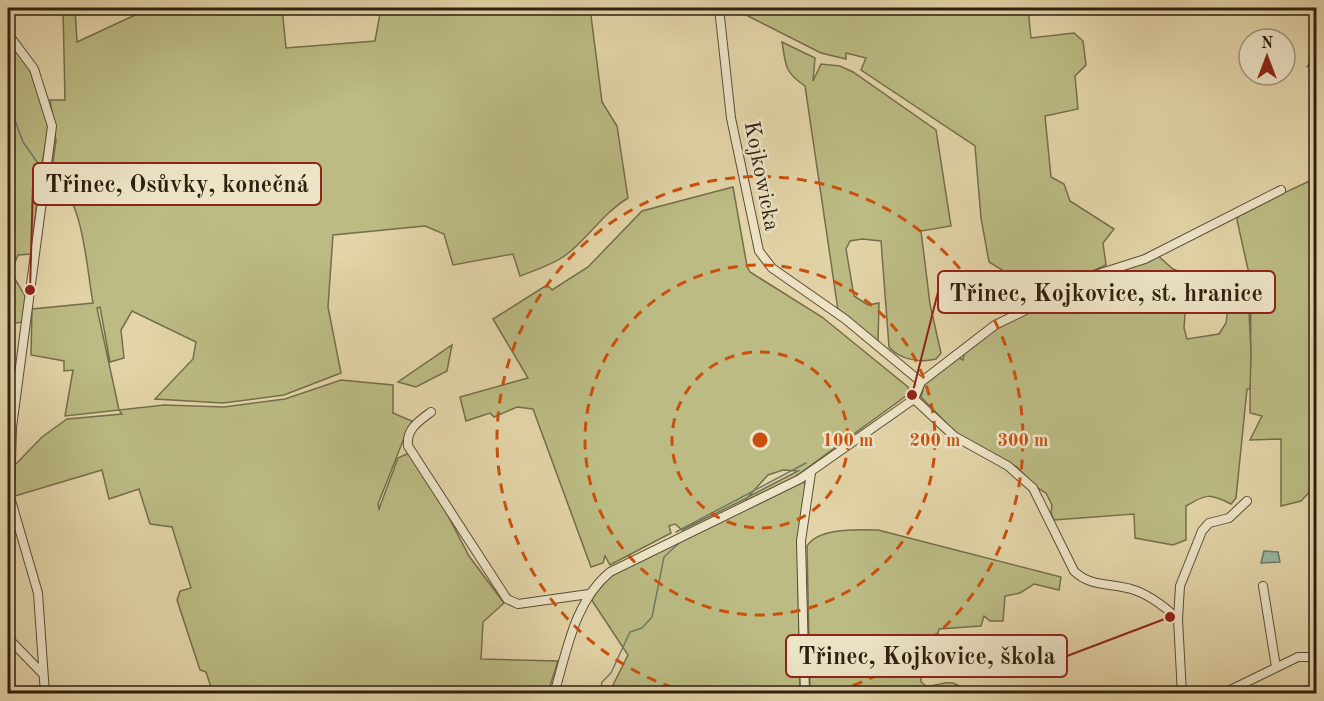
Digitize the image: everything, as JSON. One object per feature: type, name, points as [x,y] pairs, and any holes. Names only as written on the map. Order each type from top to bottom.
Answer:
[{"type":"street","name":"Kojkowicka","points":[[719,8],[731,118],[759,251],[772,268],[845,319],[921,382]]},
{"type":"street","points":[[8,34],[34,69],[52,126],[12,427],[9,482],[10,497],[38,593],[45,693]]},
{"type":"street","points":[[554,693],[577,617],[589,594],[616,568],[811,473],[914,399],[921,382],[1004,320],[1101,273],[1145,259],[1281,190]]},
{"type":"street","points":[[914,399],[954,436],[1008,466],[1033,488],[1074,571],[1091,582],[1129,588],[1147,595],[1178,619]]},
{"type":"street","points":[[431,412],[413,426],[408,438],[408,446],[507,599],[518,604],[589,594]]},
{"type":"street","points":[[805,693],[801,541],[811,473]]},
{"type":"street","points":[[1182,693],[1178,619],[1180,586],[1202,531],[1209,523],[1229,518],[1247,501]]},
{"type":"street","points":[[1263,586],[1276,667]]},
{"type":"street","points":[[8,638],[42,673]]},
{"type":"street","points":[[1222,693],[1241,687],[1298,657],[1317,657]]},
{"type":"green space","points":[[63,8],[75,8],[77,42],[150,8],[282,8],[286,48],[375,41],[381,8],[590,8],[602,102],[617,126],[628,198],[611,211],[566,255],[520,276],[513,254],[453,265],[444,234],[425,226],[333,235],[328,307],[341,373],[284,395],[223,403],[155,399],[193,359],[196,342],[132,311],[121,330],[124,358],[110,362],[100,307],[97,308],[119,410],[65,416],[73,370],[64,371],[64,361],[31,355],[32,309],[93,303],[77,215],[62,185],[51,175],[56,141],[50,100],[65,100]]},
{"type":"green space","points":[[748,8],[1028,8],[1031,38],[1074,33],[1083,41],[1086,65],[1075,76],[1078,109],[1045,116],[1051,177],[1064,184],[1070,201],[1114,229],[1103,243],[1106,265],[1035,296],[1012,276],[989,262],[981,218],[975,146],[861,70],[866,58],[846,53],[846,59],[821,53],[748,16]]},
{"type":"green space","points":[[1130,8],[1238,8],[1239,13],[1130,14]]},
{"type":"green space","points":[[8,42],[29,67],[49,127],[40,174],[31,254],[18,255],[11,272],[26,298],[23,322],[8,324],[8,243],[10,242]]},
{"type":"green space","points":[[782,42],[815,58],[813,81],[821,64],[840,66],[853,72],[936,130],[951,226],[921,231],[930,304],[941,353],[936,359],[924,361],[905,358],[889,347],[881,241],[862,239],[850,241],[846,249],[854,296],[868,305],[879,303],[878,342],[838,310],[805,86],[793,76],[787,67]]},
{"type":"green space","points":[[1316,178],[1316,485],[1301,501],[1281,506],[1281,439],[1250,440],[1262,416],[1250,413],[1251,283],[1237,220],[1239,214]]},
{"type":"green space","points":[[733,187],[750,272],[822,317],[908,387],[910,393],[795,477],[807,485],[798,573],[800,693],[609,693],[628,655],[591,599],[608,578],[618,571],[743,511],[747,498],[682,530],[675,524],[669,526],[671,533],[610,565],[605,556],[603,563],[591,567],[533,409],[517,407],[494,417],[490,413],[466,421],[460,397],[528,378],[493,319],[547,285],[552,290],[588,267],[642,211]],"holes":[[[783,470],[798,471],[748,497],[768,475]]]},
{"type":"green space","points":[[1157,255],[1173,269],[1188,275],[1184,328],[1187,339],[1219,334],[1226,323],[1228,308],[1242,309],[1249,313],[1250,389],[1247,389],[1236,498],[1231,504],[1208,496],[1186,506],[1186,540],[1173,545],[1135,538],[1134,514],[1054,520],[1051,513],[1052,505],[1046,493],[1036,487],[1017,467],[956,433],[921,397],[924,385],[958,357],[963,360],[964,354],[1002,324],[1073,288]]},
{"type":"green space","points":[[452,345],[447,371],[416,387],[398,382]]},
{"type":"green space","points":[[341,380],[393,385],[393,413],[414,422],[406,433],[378,504],[379,509],[398,458],[409,453],[442,504],[469,556],[504,603],[483,622],[481,659],[558,661],[548,692],[213,693],[206,672],[200,670],[177,600],[180,591],[191,588],[172,527],[150,524],[139,489],[109,499],[102,470],[15,496],[12,468],[42,437],[67,419],[122,414],[119,410],[164,405],[224,407],[285,399]]},
{"type":"green space","points":[[850,530],[878,530],[1061,577],[1059,590],[1034,584],[1020,593],[1005,596],[1003,621],[990,621],[984,616],[981,626],[939,629],[931,664],[921,674],[921,682],[926,686],[952,683],[966,693],[810,693],[807,546],[820,535]]},
{"type":"shaded area","points":[[1264,551],[1278,552],[1280,562],[1261,563]]},
{"type":"waterway","points":[[1307,67],[1316,54]]},
{"type":"waterway","points":[[8,101],[23,142],[42,169]]},
{"type":"waterway","points":[[676,532],[806,463]]},
{"type":"waterway","points":[[600,694],[602,682],[611,673],[630,632],[642,628],[652,617],[664,557],[678,544]]},
{"type":"place","name":"Třinec, Osůvky, konečná","points":[[30,290]]},
{"type":"place","name":"Třinec, Kojkovice, st. hranice","points":[[912,395]]},
{"type":"place","name":"Třinec, Kojkovice, škola","points":[[1170,617]]}]
